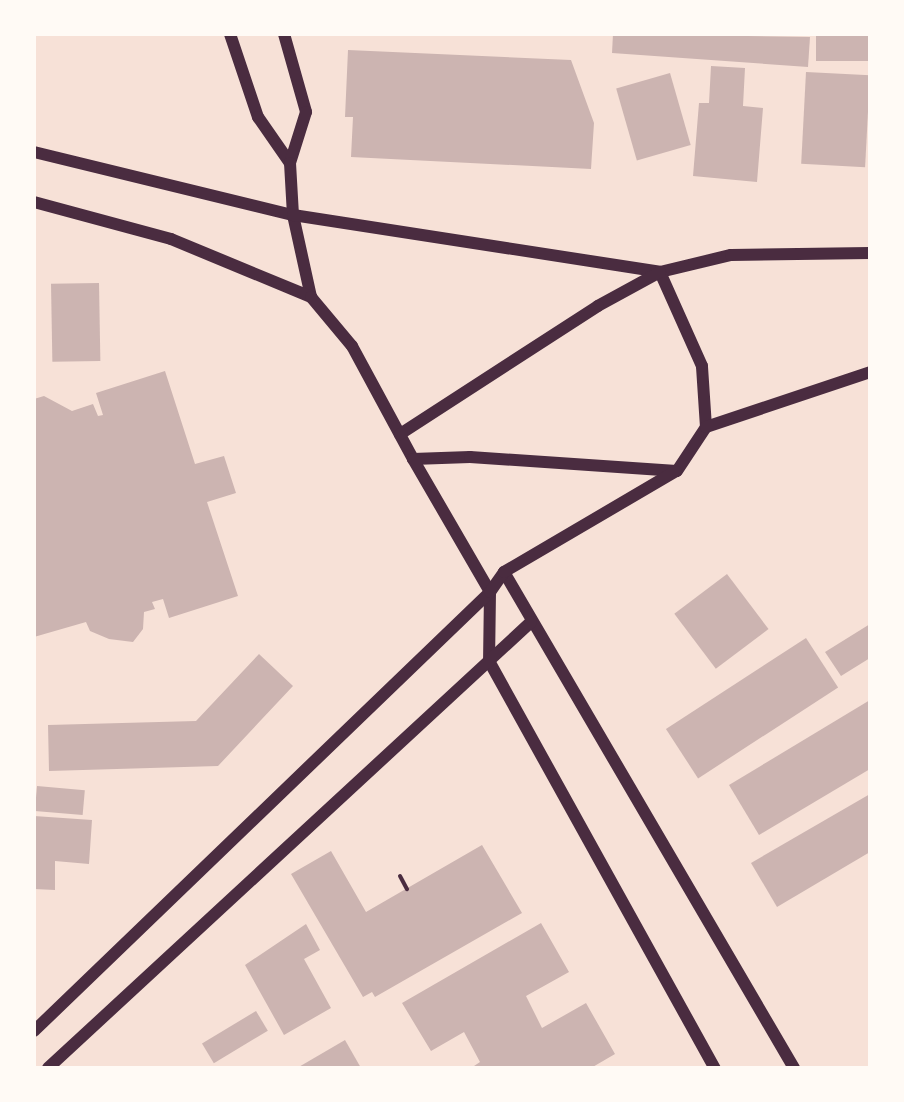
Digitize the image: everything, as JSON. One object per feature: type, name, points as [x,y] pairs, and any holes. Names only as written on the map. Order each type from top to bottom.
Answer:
[{"type":"main road","points":[[230,34],[258,117],[290,163]]},
{"type":"main road","points":[[284,34],[306,112],[290,163],[293,215],[311,297],[352,346],[413,459],[490,592],[489,661],[715,1068]]},
{"type":"main road","points":[[34,152],[293,215],[660,272]]},
{"type":"main road","points":[[34,202],[171,239],[311,297]]},
{"type":"main road","points":[[400,434],[597,306],[660,272],[731,255],[870,253]]},
{"type":"main road","points":[[34,1031],[490,592],[504,572],[677,471],[706,427],[702,366],[660,272]]},
{"type":"main road","points":[[706,427],[870,372]]},
{"type":"main road","points":[[413,459],[470,457],[677,471]]},
{"type":"main road","points":[[504,572],[531,622],[794,1068]]},
{"type":"main road","points":[[48,1068],[531,622]]},
{"type":"path","points":[[400,876],[407,889]]},
{"type":"building","points":[[613,34],[810,37],[808,67],[612,53]]},
{"type":"building","points":[[816,34],[870,34],[870,61],[816,61]]},
{"type":"building","points":[[348,50],[571,60],[594,123],[591,169],[351,157],[353,117],[345,117]]},
{"type":"building","points":[[711,66],[745,68],[743,106],[763,108],[757,182],[693,176],[699,103],[709,103]]},
{"type":"building","points":[[806,72],[870,75],[865,167],[801,164]]},
{"type":"building","points":[[670,73],[691,145],[637,161],[616,88]]},
{"type":"building","points":[[99,283],[100,361],[52,362],[51,284]]},
{"type":"building","points":[[165,371],[195,464],[224,456],[236,493],[207,502],[238,596],[169,618],[163,599],[152,602],[155,609],[144,612],[143,629],[133,642],[109,639],[90,631],[86,622],[34,637],[34,399],[44,396],[72,411],[93,404],[98,416],[103,415],[96,393]]},
{"type":"building","points":[[727,574],[769,629],[716,669],[674,614]]},
{"type":"building","points":[[870,624],[870,658],[841,676],[825,652]]},
{"type":"building","points":[[806,638],[838,687],[698,778],[666,729]]},
{"type":"building","points":[[259,654],[293,686],[218,766],[49,771],[48,725],[196,721]]},
{"type":"building","points":[[870,700],[870,769],[759,835],[729,785]]},
{"type":"building","points":[[37,786],[85,790],[83,815],[35,811]]},
{"type":"building","points":[[870,794],[870,852],[777,907],[751,863]]},
{"type":"building","points":[[34,816],[92,820],[89,864],[55,861],[55,890],[34,889]]},
{"type":"building","points":[[482,845],[522,913],[375,997],[372,992],[363,997],[291,874],[331,851],[366,912]]},
{"type":"building","points":[[541,923],[569,972],[526,996],[542,1028],[586,1003],[615,1054],[591,1068],[471,1068],[480,1062],[464,1032],[431,1051],[402,1003]]},
{"type":"building","points":[[306,924],[320,950],[304,959],[331,1008],[284,1035],[245,965]]},
{"type":"building","points":[[256,1011],[268,1031],[214,1063],[202,1043]]},
{"type":"building","points":[[345,1040],[361,1068],[297,1068]]}]
